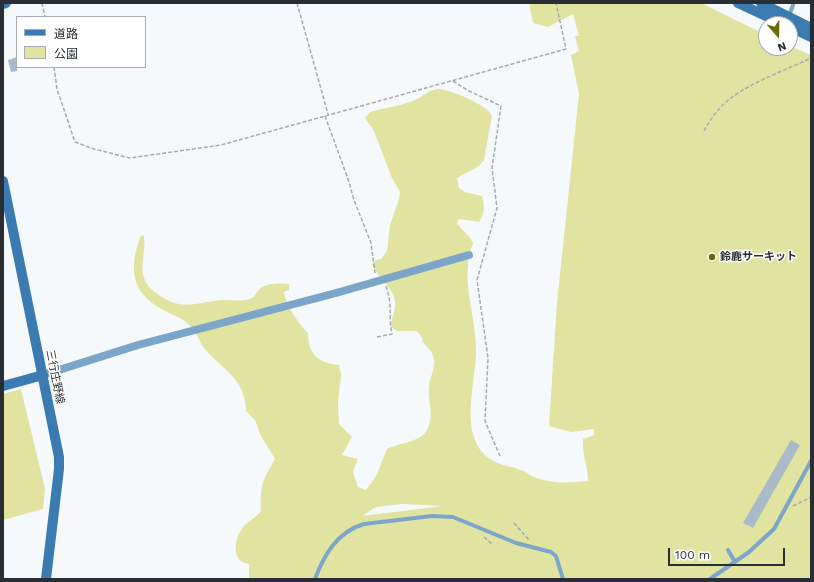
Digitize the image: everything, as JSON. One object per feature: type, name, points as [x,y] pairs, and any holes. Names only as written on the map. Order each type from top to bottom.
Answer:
[{"type":"main road","points":[[738,3],[775,16]]},
{"type":"main road","points":[[761,3],[780,16]]},
{"type":"main road","points":[[798,24],[811,28]]},
{"type":"main road","points":[[798,31],[811,37]]},
{"type":"main road","name":"三行庄野線","points":[[3,181],[42,375],[59,469],[46,579]]},
{"type":"main road","points":[[3,386],[42,375]]},
{"type":"street","points":[[42,375],[138,345],[336,293],[469,255]]},
{"type":"lane","points":[[788,16],[793,5]]},
{"type":"lane","points":[[710,579],[757,546],[774,529],[811,461]]},
{"type":"lane","points":[[315,579],[331,546],[342,535],[353,528],[364,524],[442,515],[465,521],[516,543],[551,552],[556,556],[564,579]]},
{"type":"lane","points":[[728,550],[735,562]]},
{"type":"path","points":[[42,3],[45,16]]},
{"type":"path","points":[[297,3],[328,114]]},
{"type":"path","points":[[54,68],[57,89],[75,142],[130,158],[221,145],[324,115],[566,49],[556,3]]},
{"type":"path","points":[[704,131],[713,116],[726,102],[738,93],[811,58]]},
{"type":"path","points":[[452,80],[467,90],[502,106],[492,168],[497,208],[477,280],[488,358],[485,421],[500,456]]},
{"type":"path","points":[[324,115],[348,179],[354,200],[371,242],[374,273],[383,279],[392,307],[389,320],[392,334],[378,337]]},
{"type":"path","points":[[791,507],[811,497]]},
{"type":"path","points":[[514,523],[528,539]]},
{"type":"green space","name":"鈴鹿サーキット","points":[[529,3],[701,3],[758,31],[758,56],[798,56],[798,49],[811,55],[811,579],[249,579],[249,564],[239,559],[236,554],[236,542],[244,526],[261,511],[263,484],[275,459],[261,436],[255,420],[246,411],[245,399],[242,390],[232,375],[204,348],[190,325],[148,300],[137,284],[134,275],[134,266],[137,246],[141,235],[144,236],[143,273],[145,281],[150,288],[160,296],[177,304],[185,305],[225,300],[246,300],[253,297],[261,288],[265,286],[283,283],[289,284],[289,290],[284,292],[285,297],[293,314],[308,333],[308,340],[312,352],[320,360],[339,365],[341,375],[338,403],[339,424],[352,437],[342,455],[358,459],[353,472],[358,487],[366,490],[376,476],[387,449],[420,437],[428,428],[431,416],[429,386],[434,367],[434,359],[432,353],[422,341],[423,339],[417,331],[397,331],[391,327],[395,305],[394,297],[389,287],[374,269],[372,264],[376,260],[381,259],[387,251],[390,225],[400,192],[391,176],[374,131],[365,118],[370,112],[407,103],[429,92],[439,89],[460,95],[477,103],[484,107],[492,116],[484,160],[479,166],[457,178],[459,188],[465,192],[482,196],[484,203],[483,213],[479,222],[459,219],[457,223],[473,243],[469,255],[468,280],[476,344],[471,407],[471,423],[474,438],[481,450],[499,464],[523,471],[534,477],[547,481],[588,481],[583,450],[583,439],[594,435],[594,429],[571,432],[549,426],[557,303],[579,94],[571,55],[579,51],[575,36],[579,36],[573,14],[548,27],[533,23]],"holes":[[[403,504],[443,506],[362,516],[376,507]]]},
{"type":"green space","points":[[21,389],[45,489],[43,509],[3,520],[3,394]]},
{"type":"building","points":[[16,57],[17,71],[11,72],[8,60]]},
{"type":"building","points":[[791,440],[800,445],[753,528],[743,523]]},
{"type":"place","name":"鈴鹿サーキット","points":[[712,257]]}]
